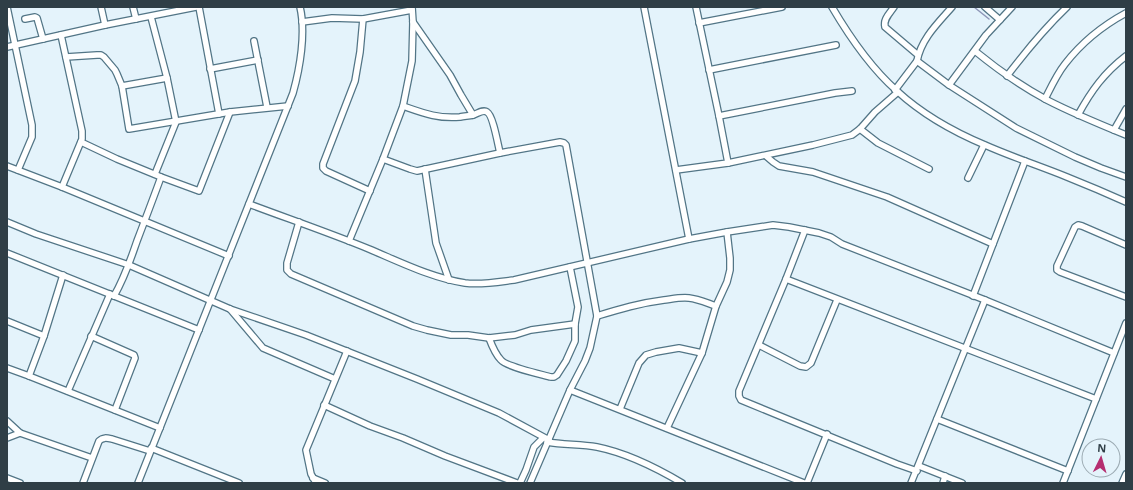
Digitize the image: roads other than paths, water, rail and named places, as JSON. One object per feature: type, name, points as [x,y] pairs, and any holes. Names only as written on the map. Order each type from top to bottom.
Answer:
[{"type":"street","points":[[7,7],[33,128],[32,137],[18,170]]},
{"type":"street","points":[[101,7],[105,25]]},
{"type":"street","points":[[134,7],[136,19]]},
{"type":"street","points":[[7,47],[105,25],[197,7],[220,114]]},
{"type":"street","points":[[138,483],[293,93],[301,59],[302,22],[300,7]]},
{"type":"street","points":[[644,7],[689,239]]},
{"type":"street","points":[[696,7],[728,162]]},
{"type":"street","points":[[699,23],[782,7]]},
{"type":"street","points":[[832,7],[855,43],[896,91],[931,116],[954,130],[984,145],[1067,176],[1126,202]]},
{"type":"street","points":[[894,7],[885,19],[885,27],[917,58],[949,85],[1016,128],[1075,157],[1126,177]]},
{"type":"street","points":[[676,170],[766,156],[852,135],[860,129],[874,112],[896,91],[917,58],[926,38],[952,7]]},
{"type":"street","points":[[985,7],[1000,20]]},
{"type":"street","points":[[949,85],[986,35],[1012,7]]},
{"type":"street","points":[[1007,76],[1033,43],[1067,7]]},
{"type":"street","points":[[302,22],[332,18],[362,19],[412,9],[412,60],[403,106],[349,241]]},
{"type":"street","points":[[1045,99],[1064,65],[1082,44],[1098,30],[1126,13]]},
{"type":"street","points":[[151,17],[167,78],[176,122],[155,174]]},
{"type":"street","points":[[25,19],[37,18],[43,39]]},
{"type":"street","points":[[362,19],[360,52],[355,81],[323,164],[323,168],[326,171],[370,191]]},
{"type":"street","points":[[413,22],[450,75],[473,115]]},
{"type":"street","points":[[61,35],[82,131],[81,142],[62,187]]},
{"type":"street","points":[[254,41],[267,108]]},
{"type":"street","points":[[709,70],[836,45]]},
{"type":"street","points":[[975,51],[1007,76],[1045,99],[1078,115],[1126,135]]},
{"type":"street","points":[[66,57],[101,55],[104,57],[115,70],[122,86],[129,129],[230,112],[288,106]]},
{"type":"street","points":[[1078,115],[1086,98],[1099,81],[1108,71],[1126,56]]},
{"type":"street","points":[[210,69],[258,60]]},
{"type":"street","points":[[122,86],[167,78]]},
{"type":"street","points":[[719,116],[829,94],[852,91]]},
{"type":"street","points":[[403,106],[436,117],[445,118],[473,115],[487,111],[494,124],[500,153]]},
{"type":"street","points":[[1114,130],[1126,109]]},
{"type":"street","points":[[81,142],[117,159],[199,191],[230,112]]},
{"type":"street","points":[[860,129],[878,143],[929,169]]},
{"type":"street","points":[[383,159],[414,170],[425,170],[500,153],[560,142],[566,145],[597,316],[587,354],[546,440],[530,483]]},
{"type":"street","points":[[968,178],[984,145]]},
{"type":"street","points":[[766,156],[779,166],[813,172],[887,197],[992,244]]},
{"type":"street","points":[[973,296],[1025,161]]},
{"type":"street","points":[[7,166],[62,187],[228,256]]},
{"type":"street","points":[[425,170],[436,243],[449,280]]},
{"type":"street","points":[[68,391],[91,336],[112,295],[122,283],[161,177]]},
{"type":"street","points":[[249,204],[349,241],[425,272],[449,280],[466,283],[491,283],[514,280],[689,239],[727,232],[773,225],[805,230],[831,237],[842,244],[985,300],[1114,353]]},
{"type":"street","points":[[7,222],[36,234],[129,265],[230,308],[306,335],[483,406],[499,413],[546,440],[560,444],[596,447],[619,453],[658,469],[682,483]]},
{"type":"street","points":[[299,222],[287,263],[287,270],[291,274],[401,321],[427,330],[451,335],[468,335],[489,338],[515,335],[531,330],[575,324]]},
{"type":"street","points":[[1126,245],[1078,225],[1075,227],[1057,266],[1057,270],[1126,297]]},
{"type":"street","points":[[805,230],[739,391],[741,400],[897,464],[918,468],[962,483]]},
{"type":"street","points":[[667,428],[702,353],[716,306],[727,282],[730,270],[730,258],[727,232]]},
{"type":"street","points":[[7,252],[199,330]]},
{"type":"street","points":[[489,338],[496,354],[502,362],[508,365],[554,377],[557,375],[571,351],[574,341],[578,307],[570,267]]},
{"type":"street","points":[[29,376],[44,336],[63,275]]},
{"type":"street","points":[[786,279],[1096,399]]},
{"type":"street","points":[[597,316],[641,303],[681,298],[697,300],[716,306]]},
{"type":"street","points":[[759,345],[796,364],[806,367],[811,363],[837,300]]},
{"type":"street","points":[[911,483],[985,300]]},
{"type":"street","points":[[230,308],[263,348],[335,379]]},
{"type":"street","points":[[7,321],[44,336]]},
{"type":"street","points":[[1063,483],[1126,323]]},
{"type":"street","points":[[91,336],[134,355],[115,410]]},
{"type":"street","points":[[620,409],[639,363],[646,355],[679,348],[702,353]]},
{"type":"street","points":[[325,483],[315,481],[309,467],[306,450],[347,351]]},
{"type":"street","points":[[7,368],[160,428]]},
{"type":"street","points":[[570,390],[804,483]]},
{"type":"street","points":[[324,405],[370,426],[517,483]]},
{"type":"street","points":[[937,419],[1068,471]]},
{"type":"street","points":[[7,421],[20,433],[92,458]]},
{"type":"street","points":[[7,438],[20,433]]},
{"type":"street","points":[[807,483],[826,434]]},
{"type":"street","points":[[84,483],[99,441],[104,438],[151,449],[239,483]]},
{"type":"street","points":[[520,483],[534,447],[546,440]]},
{"type":"street","points":[[1122,483],[1126,474]]},
{"type":"street","points":[[942,483],[945,476]]},
{"type":"street","points":[[7,478],[20,483]]},
{"type":"waterway","points":[[974,7],[989,19]]}]
